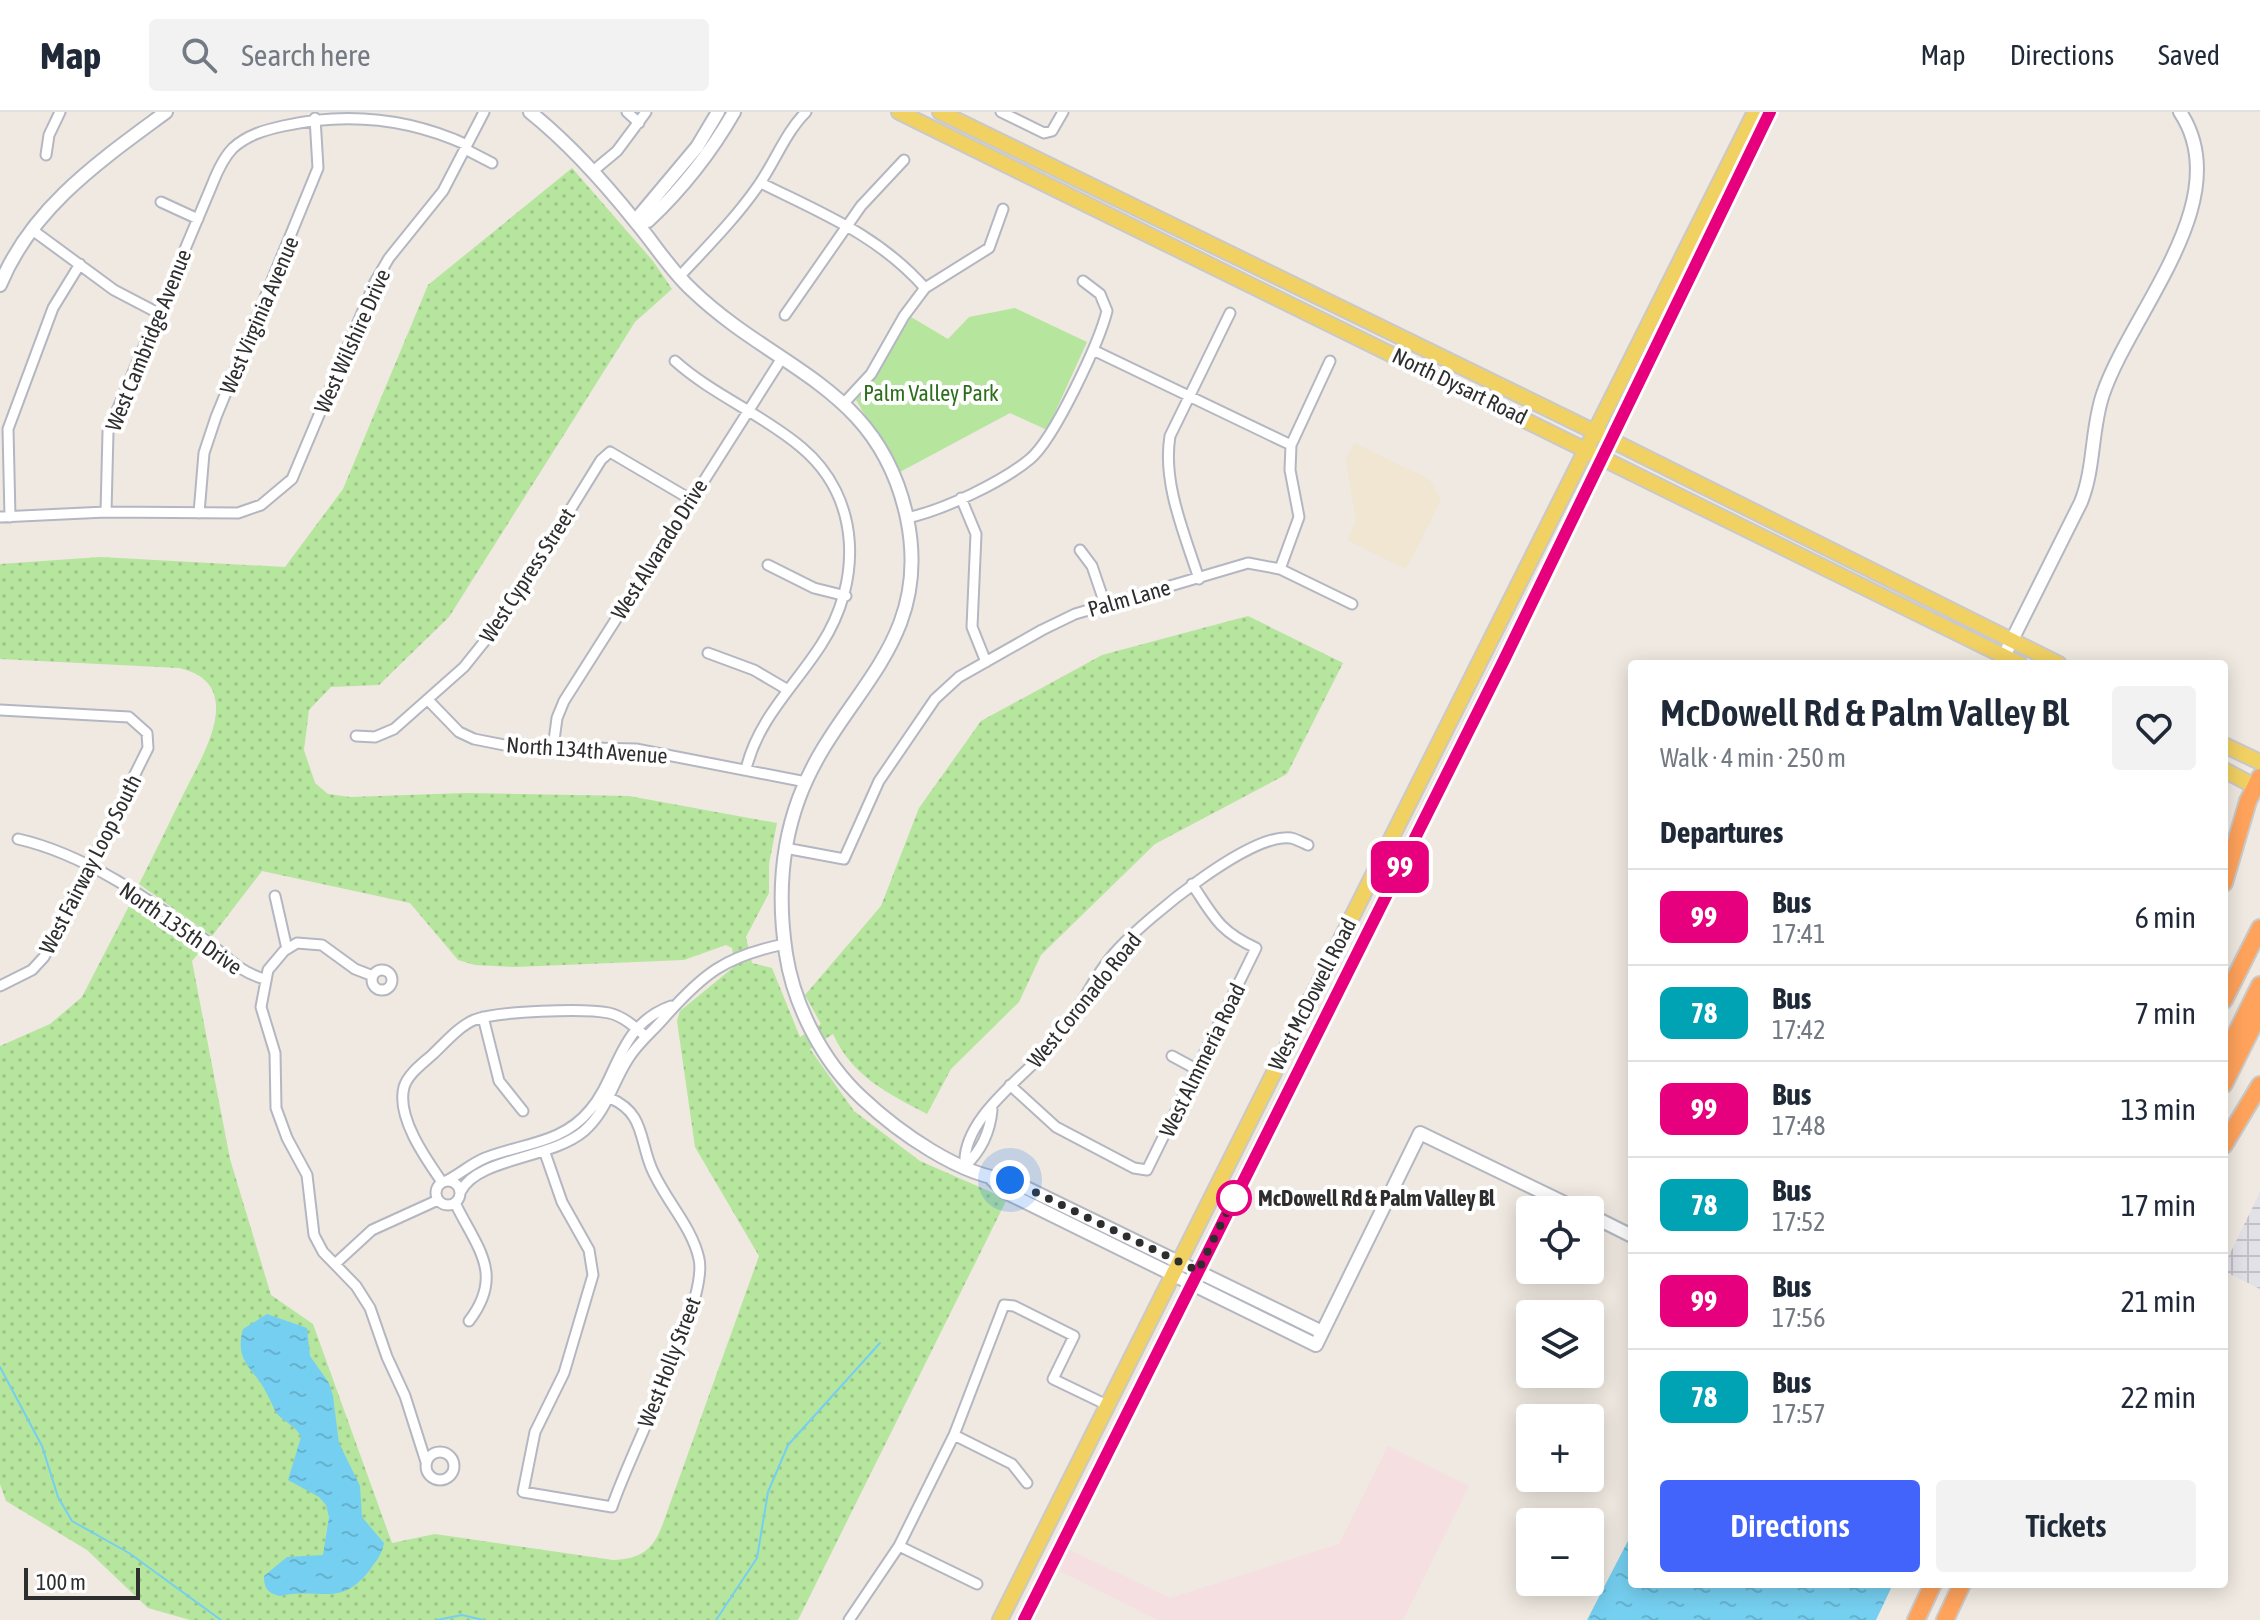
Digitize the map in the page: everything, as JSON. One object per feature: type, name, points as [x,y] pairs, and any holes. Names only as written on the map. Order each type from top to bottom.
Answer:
[{"type":"highway","points":[[2228,871],[2258,784]]},
{"type":"highway","points":[[2228,992],[2260,928]]},
{"type":"highway","points":[[2228,1050],[2260,985]]},
{"type":"highway","points":[[2228,1076],[2260,1012]]},
{"type":"highway","points":[[2228,1138],[2260,1085]]},
{"type":"highway","points":[[1916,1620],[1931,1588]]},
{"type":"highway","points":[[1945,1620],[1960,1588]]},
{"type":"highway","points":[[1957,1620],[1973,1588]]},
{"type":"main road","name":"North Dysart Road","points":[[899,112],[1595,453],[2002,660]]},
{"type":"main road","name":"North Dysart Road","points":[[940,112],[1603,436],[2051,660]]},
{"type":"main road","name":"West McDowell Road","points":[[1742,153],[1755,112]]},
{"type":"main road","name":"West McDowell Road","points":[[1024,1620],[1401,865],[1672,294],[1742,153],[1770,112]]},
{"type":"main road","name":"West McDowell Road","points":[[1000,1620],[1382,856],[1595,453]]},
{"type":"main road","points":[[2228,747],[2260,762]]},
{"type":"main road","points":[[2228,772],[2258,784]]},
{"type":"main road","points":[[1382,856],[1401,865]]},
{"type":"street","points":[[46,155],[49,135],[60,112]]},
{"type":"street","points":[[0,285],[31,229],[59,196],[165,112]]},
{"type":"street","name":"West Wilshire Drive","points":[[199,513],[249,511],[278,493],[292,479],[375,282],[389,258],[432,208],[484,112]]},
{"type":"street","points":[[530,112],[571,147],[679,277],[707,304],[845,402],[883,453],[900,491],[907,518],[912,562],[896,635],[882,666],[825,747],[806,782],[785,848],[780,898],[785,944],[797,994],[820,1043],[843,1077],[877,1112],[912,1138],[992,1179],[1005,1192],[1175,1269],[1198,1271],[1322,1332]]},
{"type":"street","points":[[627,112],[639,123]]},
{"type":"street","points":[[593,171],[617,151],[646,112]]},
{"type":"street","points":[[635,221],[691,155],[718,112]]},
{"type":"street","points":[[635,221],[648,221],[683,186],[713,148],[734,112]]},
{"type":"street","points":[[679,277],[736,216],[761,183],[794,124],[806,112]]},
{"type":"street","points":[[1001,112],[1044,133],[1052,131],[1063,112]]},
{"type":"street","points":[[2002,660],[2086,491],[2103,395],[2193,210],[2199,164],[2196,143],[2183,116]]},
{"type":"street","points":[[315,118],[390,119],[466,147],[492,163]]},
{"type":"street","name":"West Cambridge Avenue","points":[[106,512],[108,432],[198,219],[231,151],[260,132],[315,118]]},
{"type":"street","name":"West Virginia Avenue","points":[[199,513],[204,453],[216,417],[318,168],[315,118]]},
{"type":"street","points":[[785,315],[877,186],[904,160]]},
{"type":"street","points":[[761,183],[848,226],[888,250],[925,288]]},
{"type":"street","points":[[161,202],[198,219]]},
{"type":"street","points":[[845,402],[871,374],[904,316],[925,288],[989,248],[1003,209]]},
{"type":"street","points":[[31,229],[126,298],[158,313]]},
{"type":"street","points":[[80,264],[53,308],[8,429],[5,517],[106,512],[199,513]]},
{"type":"street","points":[[907,518],[961,498],[1029,460],[1045,443],[1093,350],[1105,318],[1107,303],[1083,281]]},
{"type":"street","points":[[1199,579],[1184,533],[1167,455],[1170,436],[1230,313]]},
{"type":"street","points":[[1093,350],[1291,445]]},
{"type":"street","name":"West Alvarado Drive","points":[[553,748],[557,718],[564,701],[782,358]]},
{"type":"street","points":[[675,361],[813,457],[830,481],[843,514],[850,553],[846,596],[833,627],[757,734],[746,769]]},
{"type":"street","points":[[1330,361],[1291,445],[1290,470],[1299,517],[1280,569],[1352,604]]},
{"type":"street","name":"West Cypress Street","points":[[356,736],[375,737],[394,729],[464,667],[504,617],[601,460],[610,452],[690,499]]},
{"type":"street","points":[[961,498],[976,534],[972,627],[986,662]]},
{"type":"street","points":[[1080,550],[1092,566],[1105,604]]},
{"type":"street","name":"Palm Lane","points":[[785,848],[844,859],[879,781],[935,699],[947,685],[986,662],[1064,619],[1105,604],[1248,563],[1280,569]]},
{"type":"street","points":[[768,565],[814,588],[846,596]]},
{"type":"street","points":[[708,653],[754,670],[788,690]]},
{"type":"street","name":"North 134th Avenue","points":[[429,701],[459,732],[474,739],[553,748],[636,749],[806,782]]},
{"type":"street","name":"West Fairway Loop South","points":[[0,710],[129,717],[139,722],[147,733],[148,748],[44,957],[32,970],[0,986]]},
{"type":"street","name":"West Coronado Road","points":[[965,1166],[963,1151],[978,1121],[992,1110],[1010,1085],[1059,1037],[1119,948],[1192,884],[1262,845],[1289,837],[1308,845]]},
{"type":"street","name":"North 135th Drive","points":[[18,839],[40,844],[91,866],[206,940],[245,973],[265,979],[275,959],[287,949]]},
{"type":"street","name":"West Almmeria Road","points":[[1010,1085],[1056,1127],[1134,1168],[1147,1170],[1256,948],[1229,935],[1217,923],[1192,884]]},
{"type":"street","points":[[275,896],[287,949],[297,943],[322,945],[355,969],[373,976]]},
{"type":"street","points":[[641,1033],[610,1098],[581,1133],[545,1153],[481,1172],[461,1191],[455,1203],[448,1205],[438,1200],[436,1192],[445,1181],[482,1159],[535,1145],[572,1126],[596,1102],[613,1065],[641,1033],[666,1017],[671,1006],[712,971],[741,955],[785,944]]},
{"type":"street","points":[[265,979],[261,1007],[275,1053],[276,1108],[287,1138],[307,1175],[314,1235],[323,1252],[370,1308],[432,1478],[441,1480],[450,1476],[454,1467],[451,1458],[423,1448]]},
{"type":"street","points":[[461,1191],[455,1182],[445,1181],[418,1147],[404,1100],[404,1087],[412,1073],[461,1029],[483,1017],[502,1014],[608,1013],[641,1033]]},
{"type":"street","points":[[483,1017],[499,1081],[523,1111]]},
{"type":"street","points":[[1172,1056],[1196,1069]]},
{"type":"street","name":"West Holly Street","points":[[545,1153],[562,1202],[589,1250],[593,1275],[564,1373],[535,1432],[523,1492],[612,1507],[623,1470],[682,1334],[701,1272],[695,1246],[651,1167],[637,1117],[623,1103],[610,1098]]},
{"type":"street","points":[[1175,1269],[1191,1285],[1316,1345],[1420,1133],[1550,1196]]},
{"type":"street","points":[[335,1264],[372,1230],[438,1200]]},
{"type":"street","points":[[455,1203],[487,1270],[484,1301],[469,1321]]},
{"type":"street","points":[[1604,1222],[1628,1234]]},
{"type":"street","points":[[849,1620],[899,1546],[954,1435],[1004,1305],[1014,1306],[1074,1336],[1053,1379],[1107,1405]]},
{"type":"street","points":[[954,1435],[1012,1464],[1027,1483]]},
{"type":"street","points":[[426,1462],[436,1452]]},
{"type":"street","points":[[899,1546],[977,1584]]},
{"type":"shaded area","points":[[1354,443],[1429,479],[1441,500],[1406,569],[1347,540],[1356,522],[1346,460]]},
{"type":"shaded area","points":[[2260,1192],[2260,1289],[2228,1273],[2228,1258]]},
{"type":"shaded area","points":[[1388,1446],[1469,1486],[1403,1620],[1157,1620],[1060,1571],[1068,1549],[1170,1598],[1339,1544]]},
{"type":"green space","points":[[572,168],[653,261],[672,289],[635,322],[449,617],[379,685],[331,687],[309,710],[304,750],[315,783],[328,794],[350,797],[465,793],[629,796],[777,823],[769,864],[769,893],[746,937],[752,963],[772,968],[800,1037],[821,1024],[805,995],[881,906],[919,808],[981,721],[1102,655],[1248,616],[1343,663],[1287,774],[1155,844],[1041,955],[1019,1002],[951,1069],[927,1114],[872,1082],[850,1061],[833,1034],[810,1049],[854,1111],[920,1161],[1007,1199],[798,1620],[190,1620],[148,1608],[87,1550],[6,1501],[0,1484],[0,1046],[50,1024],[82,997],[130,904],[203,948],[192,961],[230,1159],[271,1295],[313,1324],[392,1543],[435,1534],[613,1560],[631,1558],[644,1552],[662,1526],[759,1256],[695,1147],[677,1021],[680,1011],[735,966],[732,948],[726,945],[684,960],[515,967],[475,965],[458,960],[410,903],[262,871],[212,936],[139,884],[209,742],[216,705],[212,689],[200,676],[179,668],[0,659],[0,564],[100,557],[285,567],[343,489],[428,285]]},
{"type":"green space","name":"Palm Valley Park","points":[[1015,308],[1087,342],[1047,430],[1010,413],[900,472],[856,400],[875,377],[911,317],[948,339],[969,317]]},
{"type":"water","points":[[267,1314],[307,1328],[310,1356],[329,1383],[333,1396],[339,1443],[360,1486],[362,1517],[384,1543],[369,1571],[339,1593],[280,1596],[270,1592],[265,1584],[264,1576],[287,1557],[323,1555],[329,1517],[326,1505],[319,1497],[288,1480],[301,1437],[278,1415],[243,1357],[243,1329]]},
{"type":"water","points":[[1628,1541],[1628,1588],[1891,1588],[1876,1620],[1587,1620],[1599,1596],[1604,1596],[1604,1587]]},
{"type":"waterway","points":[[716,1620],[757,1558],[768,1492],[788,1445],[880,1343]]},
{"type":"waterway","points":[[0,1367],[42,1446],[58,1497],[72,1521],[129,1553],[221,1620]]},
{"type":"waterway","points":[[437,1620],[462,1615],[483,1620]]},
{"type":"bus line","name":"99","points":[[1024,1620],[1504,660],[1569,520],[1770,112]]},
{"type":"place","name":"McDowell Rd & Palm Valley Bl","points":[[1234,1198]]},
{"type":"route","points":[[1010,1180],[1198,1271],[1234,1198]]}]
